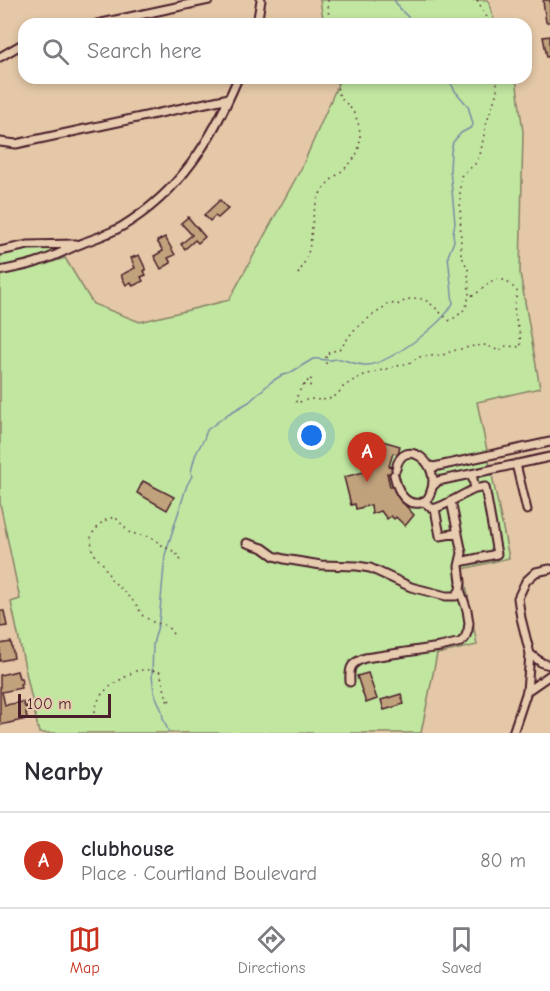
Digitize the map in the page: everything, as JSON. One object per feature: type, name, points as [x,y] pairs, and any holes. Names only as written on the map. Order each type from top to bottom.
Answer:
[{"type":"street","points":[[125,18],[209,0]]},
{"type":"street","points":[[257,18],[261,0]]},
{"type":"street","points":[[0,57],[18,47]]},
{"type":"street","points":[[0,271],[41,261],[102,236],[120,227],[160,199],[176,183],[205,144],[235,84]]},
{"type":"street","points":[[0,142],[16,144],[228,98]]},
{"type":"street","points":[[0,251],[28,245],[79,244]]},
{"type":"street","points":[[430,466],[550,442]]},
{"type":"street","points":[[434,484],[430,466],[420,456],[408,454],[402,456],[395,472],[396,484],[403,497],[413,503],[424,502],[438,481],[550,457]]},
{"type":"street","points":[[493,454],[496,468]]},
{"type":"street","points":[[516,464],[527,510]]},
{"type":"street","points":[[472,474],[475,489]]},
{"type":"street","points":[[424,502],[433,509],[444,506],[475,489],[485,487],[497,554],[460,562]]},
{"type":"street","points":[[350,682],[350,669],[356,661],[440,647],[461,642],[465,638],[469,622],[460,590],[462,553],[451,501]]},
{"type":"street","points":[[435,508],[440,536],[458,533]]},
{"type":"street","points":[[247,543],[284,559],[321,565],[370,568],[411,587],[446,596],[456,596],[460,590]]},
{"type":"street","points":[[513,733],[527,691],[530,654],[518,598],[526,581],[536,572],[550,569]]},
{"type":"street","points":[[530,654],[542,663],[550,665]]},
{"type":"street","points":[[527,691],[550,675]]},
{"type":"path","points":[[327,0],[328,18]]},
{"type":"path","points":[[477,0],[488,18]]},
{"type":"path","points":[[298,274],[309,252],[311,225],[318,197],[327,185],[350,164],[359,149],[360,134],[357,120],[339,94],[338,84]]},
{"type":"path","points":[[326,364],[326,354],[341,348],[351,333],[387,304],[397,305],[411,298],[420,298],[430,303],[450,321],[466,307],[469,296],[468,269],[460,255],[461,176],[475,164],[480,155],[486,125],[497,92],[497,84]]},
{"type":"path","points":[[304,385],[296,396],[297,403],[310,399],[321,400],[334,397],[344,386],[362,376],[412,362],[418,357],[443,355],[474,346],[486,345],[497,351],[506,346],[521,347],[514,312],[517,291],[512,286],[500,279],[495,279],[474,296],[469,296]]},
{"type":"path","points":[[173,634],[167,626],[153,622],[144,616],[135,603],[111,579],[92,549],[91,535],[103,521],[116,518],[130,533],[151,537],[175,552],[182,562]]},
{"type":"path","points":[[95,712],[98,699],[106,690],[135,671],[160,672],[168,703],[169,700]]},
{"type":"green space","points":[[320,0],[488,0],[493,18],[323,18]]},
{"type":"green space","points":[[338,84],[517,84],[523,132],[520,273],[540,388],[477,402],[509,558],[463,569],[477,645],[437,654],[421,733],[39,733],[11,602],[20,599],[0,503],[0,275],[65,258],[93,304],[140,322],[229,300],[302,167]]},
{"type":"green space","points":[[79,244],[0,271],[0,251],[28,245]]},
{"type":"building","points":[[550,0],[550,22],[546,22],[543,1]]},
{"type":"building","points":[[550,36],[550,57],[547,57],[543,37]]},
{"type":"building","points":[[220,200],[228,209],[218,218],[215,216],[210,221],[204,215]]},
{"type":"building","points":[[188,217],[205,237],[198,243],[195,240],[185,249],[181,244],[192,235],[181,223]]},
{"type":"building","points":[[165,237],[175,255],[168,258],[171,263],[161,269],[154,256],[163,251],[157,241]]},
{"type":"building","points":[[139,255],[146,275],[141,277],[143,281],[133,286],[131,282],[126,285],[121,275],[135,268],[131,258]]},
{"type":"building","points":[[379,440],[400,446],[398,454],[393,453],[389,466],[400,470],[398,476],[387,473],[390,487],[393,487],[398,497],[414,515],[405,526],[396,517],[394,519],[391,516],[387,519],[381,511],[372,514],[371,505],[356,509],[355,504],[351,505],[344,477],[364,472],[365,467],[363,466],[367,453],[375,455]]},
{"type":"building","points":[[143,481],[174,497],[167,510],[137,493]]},
{"type":"building","points":[[0,611],[4,611],[7,626],[0,627]]},
{"type":"building","points":[[11,642],[14,658],[0,661],[0,644]]},
{"type":"building","points":[[17,671],[21,678],[21,688],[2,692],[5,705],[23,702],[25,707],[27,706],[27,719],[0,725],[0,675]]},
{"type":"building","points":[[368,673],[377,699],[366,703],[357,676]]},
{"type":"building","points":[[401,694],[404,704],[384,710],[381,700]]},
{"type":"waterway","points":[[394,0],[409,18]]},
{"type":"waterway","points":[[169,733],[154,692],[153,644],[159,622],[165,555],[187,485],[192,476],[195,456],[207,430],[249,402],[271,382],[313,359],[340,359],[368,365],[390,357],[428,331],[453,303],[448,256],[454,241],[455,223],[450,169],[451,152],[453,142],[473,124],[468,106],[451,84]]},
{"type":"place","name":"clubhouse","points":[[367,482]]}]
